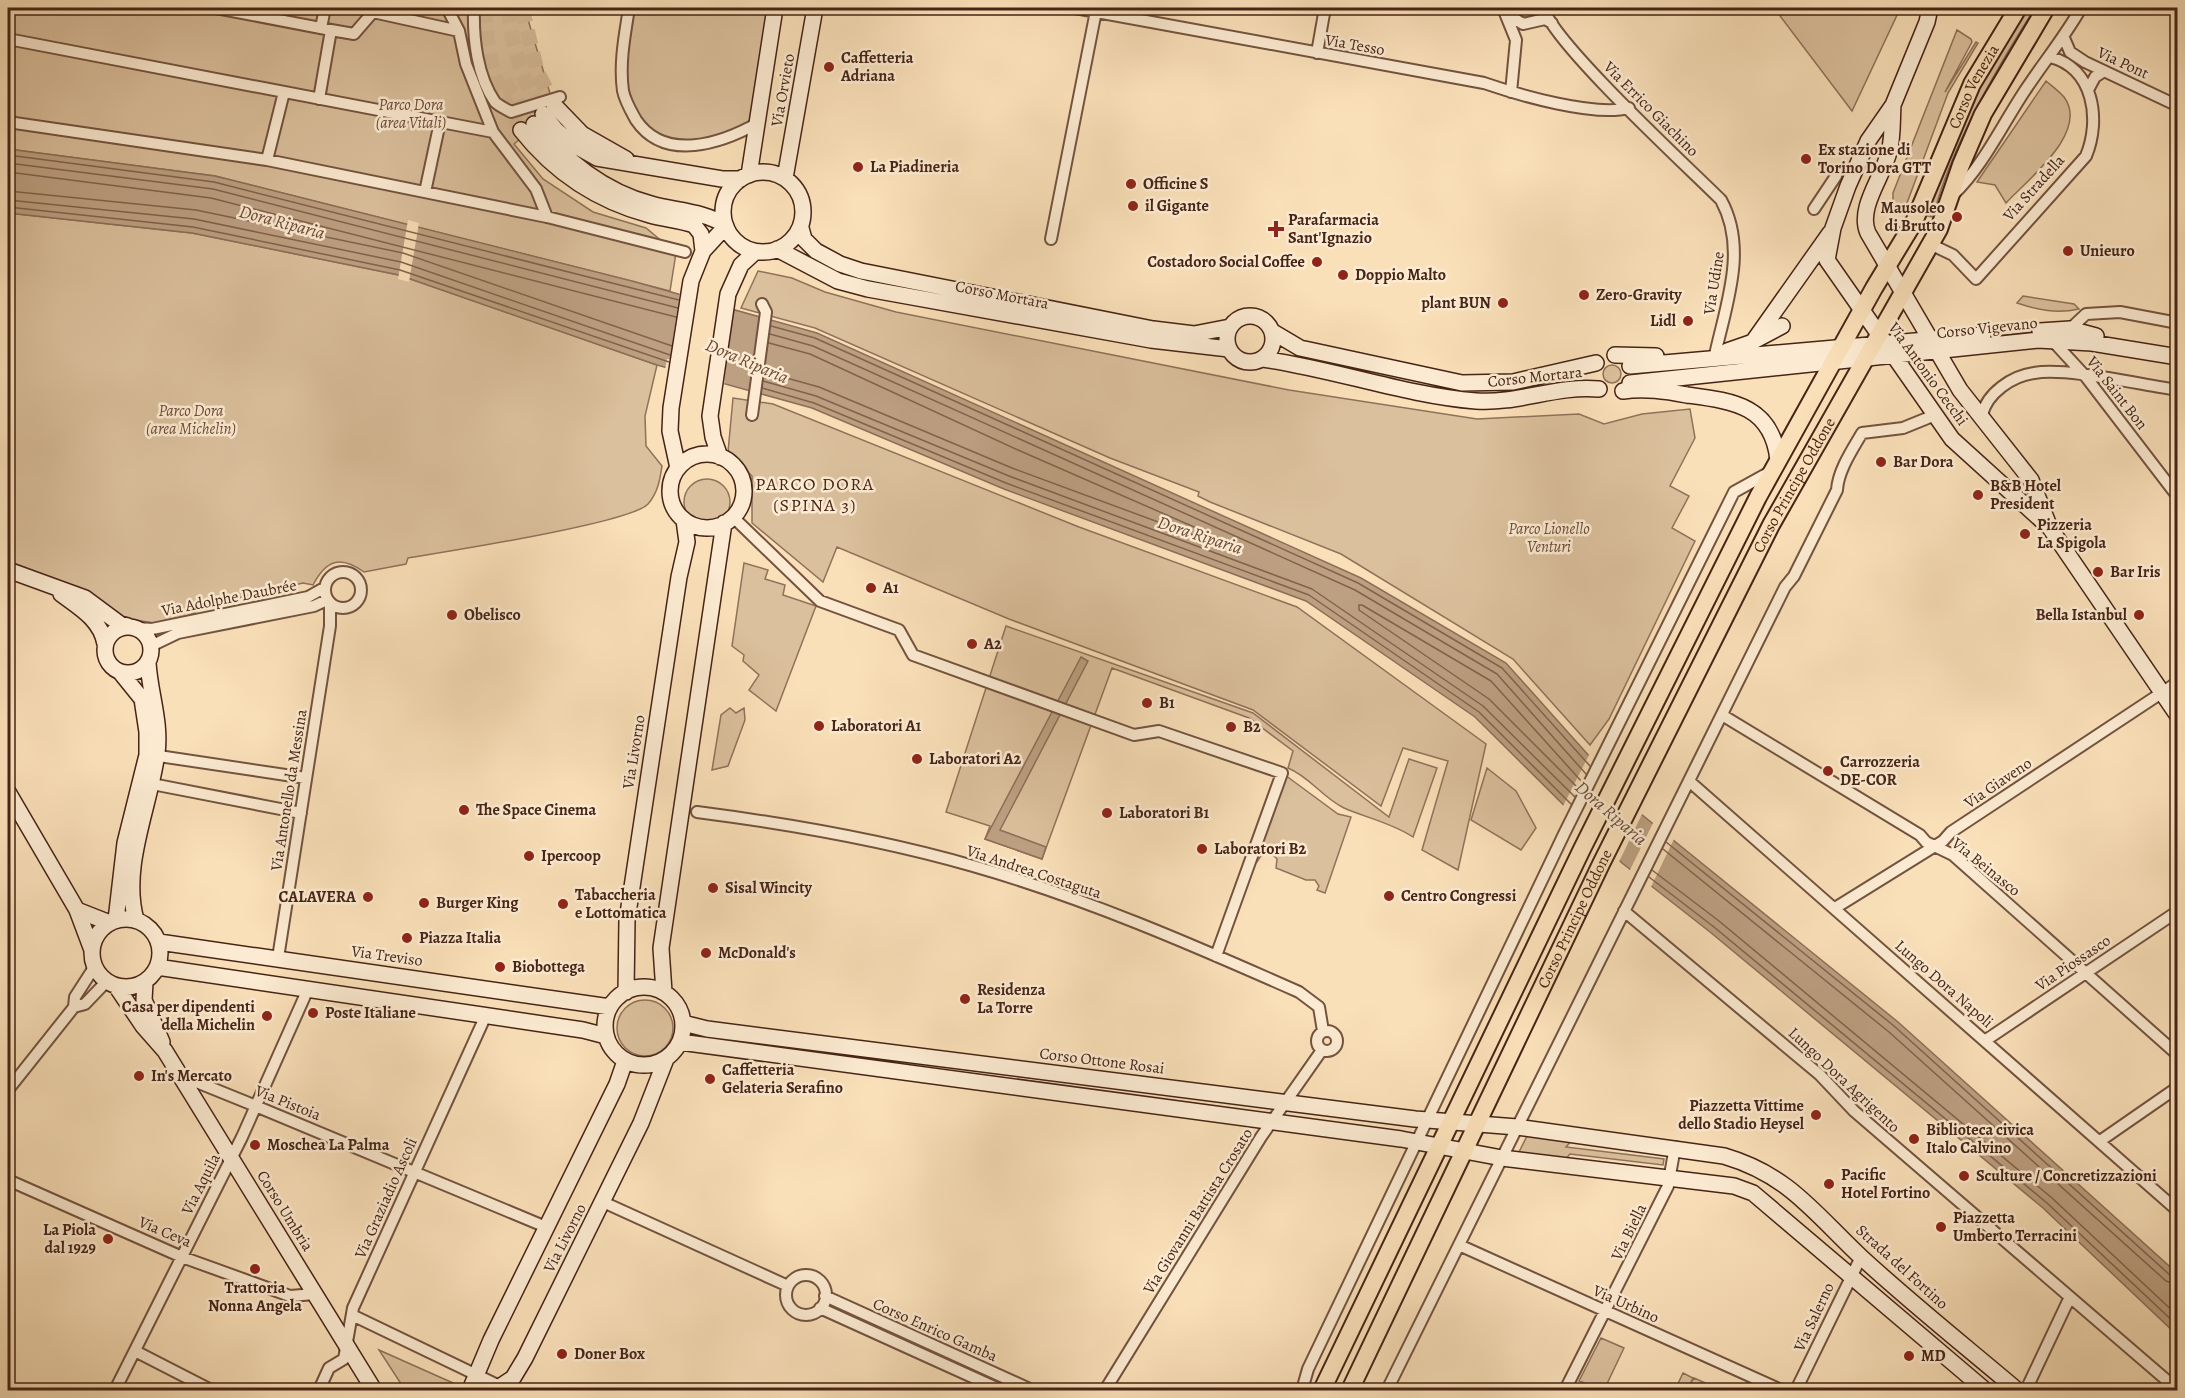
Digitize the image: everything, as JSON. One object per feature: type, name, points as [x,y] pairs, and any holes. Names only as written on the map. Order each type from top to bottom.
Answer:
[{"type":"main road","name":"Corso Venezia","points":[[1887,266],[1914,222],[1972,84],[2018,8]]},
{"type":"main road","name":"Corso Venezia","points":[[1863,359],[1878,340],[1902,292],[1939,229],[1948,199],[1983,114],[2046,8]]},
{"type":"main road","name":"Corso Principe Oddone","points":[[1322,1390],[1625,762],[1775,465],[1887,266]]},
{"type":"main road","name":"Corso Principe Oddone","points":[[1350,1390],[1601,864],[1771,525],[1863,359]]},
{"type":"street","points":[[216,8],[354,34],[373,12],[459,32]]},
{"type":"street","points":[[319,99],[326,29],[325,8]]},
{"type":"street","points":[[447,8],[459,32],[466,64],[493,132],[536,189],[546,217]]},
{"type":"street","points":[[474,8],[473,36],[481,69],[496,103],[511,112],[543,114],[574,145],[597,158],[722,179],[770,172],[785,178],[799,198],[801,228],[791,241],[777,249],[755,252],[741,265],[728,294],[712,396],[711,427],[720,457]]},
{"type":"street","name":"Via Orvieto","points":[[629,8],[622,50],[623,92],[630,110],[650,135],[666,142],[697,146],[735,136],[758,123]]},
{"type":"street","name":"Via Orvieto","points":[[745,177],[758,123],[775,8]]},
{"type":"street","name":"Via Orvieto","points":[[785,178],[815,8]]},
{"type":"street","name":"Via Tesso","points":[[1075,8],[1138,13],[1317,53],[1484,83],[1511,92],[1608,110],[1629,108]]},
{"type":"street","points":[[1317,53],[1325,8]]},
{"type":"street","name":"Via Errico Giachino","points":[[1544,8],[1552,23],[1581,59],[1720,200],[1730,216]]},
{"type":"street","points":[[1861,311],[1827,260],[1833,228],[1868,141],[1893,105],[1928,22],[1930,8]]},
{"type":"street","name":"Corso Venezia","points":[[1948,199],[1974,172],[2024,92],[2064,38],[2081,8]]},
{"type":"street","points":[[1504,10],[1514,21],[1522,24],[1545,19],[1552,23]]},
{"type":"street","points":[[1504,10],[1516,40],[1511,92]]},
{"type":"street","points":[[1051,239],[1096,11]]},
{"type":"street","name":"Via Pont","points":[[2064,38],[2067,48],[2075,56],[2178,106]]},
{"type":"street","points":[[8,39],[493,132]]},
{"type":"street","name":"Via Stradella","points":[[1930,244],[1953,255],[1976,279],[2086,156],[2095,121],[2088,90],[2067,65],[2050,57]]},
{"type":"street","points":[[2088,90],[2095,77],[2104,71]]},
{"type":"street","points":[[267,160],[284,92]]},
{"type":"street","points":[[1893,105],[1890,151],[1864,217],[1868,233],[1934,345]]},
{"type":"street","points":[[543,114],[570,161],[593,179],[649,204],[712,217],[726,226],[738,242],[755,252]]},
{"type":"street","points":[[543,114],[550,162],[583,187],[618,205],[694,225],[701,234],[703,251]]},
{"type":"street","points":[[8,122],[267,160],[546,217],[685,252]]},
{"type":"street","points":[[425,192],[440,122]]},
{"type":"street","points":[[1814,209],[1836,176]]},
{"type":"street","points":[[678,468],[670,421],[690,280],[703,251],[726,226],[725,204],[728,194],[745,177]]},
{"type":"street","name":"Via Udine","points":[[1715,355],[1736,255],[1730,216]]},
{"type":"street","name":"Corso Mortara","points":[[801,228],[804,239],[816,251],[840,264],[886,277],[1153,329],[1194,334],[1230,327]]},
{"type":"street","points":[[1753,342],[1833,228]]},
{"type":"street","name":"Corso Mortara","points":[[777,249],[838,280],[868,289],[1151,340],[1229,349]]},
{"type":"street","points":[[752,415],[766,312],[762,304]]},
{"type":"street","name":"Via Antonio Cecchi","points":[[1861,311],[1878,340],[1893,356],[1952,439],[2050,528]]},
{"type":"street","name":"Corso Vigevano","points":[[2070,329],[2086,314],[2120,312],[2178,323]]},
{"type":"street","points":[[1254,316],[1264,321],[1273,332],[1272,348],[1263,359],[1241,359],[1234,356],[1229,349],[1230,327],[1243,317],[1254,316]]},
{"type":"street","points":[[1782,326],[1753,342],[1715,355],[1603,357],[1596,363],[1592,377],[1599,389],[1613,394],[1627,387],[1832,362]]},
{"type":"street","name":"Corso Vigevano","points":[[1832,362],[1893,356],[1934,345],[2070,329],[2145,351]]},
{"type":"street","name":"Corso Mortara","points":[[1273,332],[1300,348],[1462,383],[1513,382],[1596,363]]},
{"type":"street","points":[[1615,355],[1630,366],[1841,347],[1878,340],[1934,345]]},
{"type":"street","name":"Corso Vigevano","points":[[1934,345],[2052,340],[2178,357]]},
{"type":"street","name":"Via Saint Bon","points":[[2052,340],[2086,377],[2178,496]]},
{"type":"street","name":"Via Antonio Cecchi","points":[[1934,345],[1967,399],[1982,415],[2031,480],[2050,528],[2178,716]]},
{"type":"street","name":"Corso Mortara","points":[[1263,359],[1478,401],[1517,400],[1584,387],[1599,389]]},
{"type":"street","points":[[1627,387],[1630,366]]},
{"type":"street","points":[[1982,415],[1987,399],[1993,393],[2024,375],[2035,372],[2178,390]]},
{"type":"street","points":[[1627,387],[1737,403],[1762,420],[1774,441],[1775,465]]},
{"type":"street","points":[[1386,1390],[1785,586],[1794,576],[1837,490],[1838,480],[1862,433],[1897,430],[1935,415]]},
{"type":"street","points":[[664,992],[661,948],[729,520],[742,500],[742,480],[732,464],[720,457],[696,456],[678,468],[673,476],[670,495],[675,511],[684,520],[704,528],[729,520]]},
{"type":"street","name":"Corso Principe Oddone","points":[[1302,1390],[1308,1369],[1564,834],[1734,492],[1775,465]]},
{"type":"street","name":"Via Livorno","points":[[626,992],[627,920],[679,577],[687,543],[688,532],[684,520]]},
{"type":"street","points":[[729,520],[820,601],[899,630],[913,655],[1092,722],[1134,735],[1159,731],[1282,772],[1216,956]]},
{"type":"street","points":[[8,570],[85,598],[120,624],[144,633],[151,646],[148,663],[158,719],[146,783],[134,877],[132,897],[136,920]]},
{"type":"street","name":"Via Adolphe Daubrée","points":[[133,627],[152,629],[308,597],[324,588],[329,577],[340,571],[357,577],[360,595],[358,601],[347,608]]},
{"type":"street","points":[[52,587],[92,617],[100,629],[105,644],[106,659],[142,699],[152,755]]},
{"type":"street","points":[[324,588],[329,602],[347,608],[330,626]]},
{"type":"street","name":"Via Adolphe Daubrée","points":[[151,646],[178,633],[329,602]]},
{"type":"street","name":"Via Antonello da Messina","points":[[278,958],[330,626],[329,602]]},
{"type":"street","points":[[105,644],[111,634],[133,627]]},
{"type":"street","points":[[121,673],[140,670],[148,663]]},
{"type":"street","name":"Via Giaveno","points":[[1835,908],[1933,846],[2178,682]]},
{"type":"street","name":"Via Beinasco","points":[[1722,715],[1920,835],[1933,846],[1953,855],[2178,1055]]},
{"type":"street","points":[[152,755],[306,778]]},
{"type":"street","name":"Lungo Dora Napoli","points":[[1689,781],[2178,1211]]},
{"type":"street","points":[[146,783],[301,813]]},
{"type":"street","points":[[8,1090],[74,1007],[75,997],[93,958],[99,932],[113,922],[126,843],[146,783]]},
{"type":"street","name":"Corso Umbria","points":[[8,792],[77,910],[93,958],[143,1026],[165,1051],[374,1390]]},
{"type":"street","name":"Via Andrea Costaguta","points":[[697,812],[837,835],[975,867],[1115,915],[1308,996],[1319,1007],[1323,1031]]},
{"type":"street","points":[[74,1007],[85,1004],[111,984],[126,987],[145,982],[158,967],[159,942],[154,933],[136,920],[113,922],[77,910]]},
{"type":"street","name":"Lungo Dora Agrigento","points":[[1624,911],[1820,1075],[1854,1111],[2069,1299],[2178,1390]]},
{"type":"street","name":"Via Piossasco","points":[[1986,1040],[2178,911]]},
{"type":"street","name":"Via Treviso","points":[[159,942],[462,984],[510,995],[610,1007]]},
{"type":"street","points":[[158,967],[456,1013],[583,1030],[606,1036]]},
{"type":"street","name":"Corso Umbria","points":[[145,982],[144,1000],[165,1051]]},
{"type":"street","points":[[644,987],[664,992],[677,1005],[683,1023],[680,1042],[666,1059],[645,1065],[625,1061],[612,1048],[606,1036],[605,1021],[610,1007],[626,992],[644,987]]},
{"type":"street","name":"Via Aquila","points":[[115,1390],[231,1158],[308,989]]},
{"type":"street","name":"Via Graziadio Ascoli","points":[[319,1390],[329,1368],[344,1359],[352,1308],[486,1016]]},
{"type":"street","name":"Corso Ottone Rosai","points":[[683,1023],[707,1029],[1286,1103],[1428,1120],[1517,1127]]},
{"type":"street","points":[[1323,1031],[1333,1032],[1337,1041],[1331,1051],[1322,1050],[1317,1038],[1323,1031]]},
{"type":"street","points":[[680,1042],[1418,1142],[1502,1158],[1734,1186],[1753,1193],[1985,1390]]},
{"type":"street","name":"Via Giovanni Battista Crosato","points":[[1105,1390],[1272,1122],[1322,1050]]},
{"type":"street","name":"Via Livorno","points":[[501,1390],[513,1378],[525,1358],[603,1202],[641,1123],[666,1059]]},
{"type":"street","name":"Via Livorno","points":[[472,1384],[617,1084],[625,1061]]},
{"type":"street","name":"Via Pistoia","points":[[184,1081],[199,1083],[254,1105],[546,1227]]},
{"type":"street","points":[[2100,1141],[2178,1087]]},
{"type":"street","name":"Strada del Fortino","points":[[1517,1127],[1676,1147],[1724,1156],[1768,1173],[1792,1188],[1861,1257],[2017,1390]]},
{"type":"street","name":"Via Biella","points":[[1565,1390],[1607,1311],[1670,1179],[1676,1147]]},
{"type":"street","name":"Via Ceva","points":[[8,1180],[182,1257],[290,1296],[315,1294]]},
{"type":"street","points":[[603,1202],[788,1286]]},
{"type":"street","name":"Via Urbino","points":[[1459,1245],[1781,1390]]},
{"type":"street","name":"Via Salerno","points":[[1796,1390],[1861,1257]]},
{"type":"street","points":[[811,1275],[819,1280],[825,1296],[820,1308],[807,1314],[796,1312],[786,1298],[788,1286],[795,1277],[811,1275]]},
{"type":"street","name":"Corso Enrico Gamba","points":[[825,1296],[1032,1390]]},
{"type":"street","points":[[2026,1390],[2069,1299]]},
{"type":"street","name":"Corso Enrico Gamba","points":[[820,1308],[1001,1390]]},
{"type":"street","points":[[352,1315],[472,1384],[501,1390]]},
{"type":"street","points":[[135,1351],[211,1390]]},
{"type":"green space","name":"Parco Dora (area Vitali)","points":[[8,8],[527,8],[529,23],[555,110],[514,144],[543,179],[593,212],[646,228],[676,253],[670,291],[215,176],[8,149]]},
{"type":"green space","points":[[635,8],[771,8],[754,121],[721,138],[698,143],[678,142],[662,136],[648,126],[630,95],[627,75],[628,36]]},
{"type":"green space","points":[[1774,8],[1898,8],[1898,13],[1852,111]]},
{"type":"green space","points":[[2027,8],[2035,8],[1976,109],[1951,163],[1933,217],[1924,215],[1975,94]]},
{"type":"green space","points":[[1957,30],[1972,42],[1945,92],[1976,42],[1978,43],[1948,93],[1904,211],[1893,212],[1893,193]]},
{"type":"green space","points":[[2046,81],[2064,97],[2070,111],[2069,125],[2053,155],[2006,203],[1995,185],[1977,182]]},
{"type":"green space","name":"Parco Dora (area Michelin)","points":[[8,213],[192,233],[399,275],[657,365],[645,416],[646,446],[662,466],[656,491],[648,504],[634,512],[608,520],[408,558],[406,564],[364,572],[348,563],[334,563],[323,570],[313,585],[303,583],[207,605],[190,615],[154,623],[122,618],[84,590],[8,561]]},
{"type":"green space","name":"Parco Lionello Venturi","points":[[758,271],[792,278],[825,292],[896,312],[1289,390],[1477,419],[1579,414],[1604,424],[1642,414],[1690,409],[1695,438],[1670,486],[1689,496],[1672,528],[1695,541],[1609,719],[1590,745],[1513,659],[1341,554],[1210,502],[1198,496],[1199,492],[1110,458],[815,328],[741,308]]},
{"type":"green space","points":[[2023,296],[2074,304],[2079,309],[2063,311],[2032,308],[2017,303]]},
{"type":"green space","points":[[1612,365],[1620,370],[1621,374],[1616,382],[1612,383],[1604,378],[1603,374],[1608,366]]},
{"type":"green space","points":[[733,398],[773,404],[1079,527],[1297,607],[1486,744],[1458,870],[1422,850],[1448,761],[1403,748],[1381,806],[1253,710],[1009,619],[837,547],[823,582],[752,523],[752,476],[728,452]]},
{"type":"green space","points":[[707,479],[716,480],[724,485],[729,493],[729,511],[724,519],[716,524],[707,525],[698,524],[690,519],[685,511],[684,502],[685,493],[690,485],[698,480]]},
{"type":"green space","points":[[744,563],[768,570],[765,579],[785,585],[783,595],[816,606],[776,711],[749,690],[759,675],[743,661],[744,655],[732,646]]},
{"type":"green space","points":[[1006,626],[1253,713],[1389,817],[1409,759],[1437,768],[1413,837],[1388,824],[1344,808],[1329,799],[1303,777],[1288,768],[1293,751],[1249,718],[1112,668],[1042,859],[985,839],[990,826],[946,812]]},
{"type":"green space","points":[[730,708],[736,713],[744,708],[745,720],[728,766],[712,770],[721,715]]},
{"type":"green space","points":[[1487,768],[1516,791],[1536,828],[1521,850],[1471,820]]},
{"type":"green space","points":[[1285,775],[1338,814],[1351,817],[1325,893],[1317,890],[1319,886],[1315,880],[1306,880],[1276,868],[1277,859],[1273,855],[1262,854],[1257,862],[1253,861]]},
{"type":"green space","points":[[645,1000],[656,1002],[665,1008],[671,1017],[673,1028],[671,1039],[665,1048],[656,1054],[645,1056],[634,1054],[625,1048],[619,1039],[617,1028],[619,1017],[625,1008],[634,1002]]},
{"type":"green space","points":[[1528,1134],[1573,1139],[1566,1147],[1664,1159],[1663,1165],[1570,1154],[1563,1162],[1517,1156]]},
{"type":"green space","points":[[1601,1338],[1624,1348],[1604,1390],[1579,1381]]},
{"type":"green space","points":[[379,1350],[453,1383],[450,1390],[405,1390]]},
{"type":"green space","points":[[1683,1373],[1693,1378],[1689,1386],[1694,1378],[1721,1390],[1675,1390]]},
{"type":"water","name":"Dora Riparia","points":[[8,149],[215,176],[632,281],[817,333],[1361,578],[1506,663],[1641,814],[1898,1022],[2177,1273],[2177,1335],[2043,1208],[1710,932],[1622,863],[1475,717],[1306,601],[1004,489],[812,408],[657,365],[399,275],[192,233],[8,213]]},
{"type":"water","points":[[1081,657],[1088,661],[1000,830],[1046,847],[1042,859],[985,839]]},
{"type":"pier","points":[[408,220],[419,223],[409,282],[398,279]]},
{"type":"pier","points":[[680,291],[732,306],[724,387],[665,370],[667,359],[670,359]]},
{"type":"pier","points":[[1590,753],[1643,812],[1618,864],[1562,808]]},
{"type":"pier","points":[[1654,821],[1675,837],[1650,889],[1629,872]]},
{"type":"tunnel","points":[[485,8],[490,57],[494,72],[505,101],[521,130]]},
{"type":"tunnel","points":[[508,8],[519,63],[543,114]]},
{"type":"tunnel","points":[[522,8],[537,71],[554,105]]},
{"type":"tunnel","points":[[505,81],[521,109],[534,124]]},
{"type":"place","name":"Caffetteria Adriana","points":[[829,67]]},
{"type":"place","name":"Ex stazione di Torino Dora GTT","points":[[1806,159]]},
{"type":"place","name":"La Piadineria","points":[[858,167]]},
{"type":"place","name":"Officine S","points":[[1131,184]]},
{"type":"place","name":"il Gigante","points":[[1133,206]]},
{"type":"place","name":"Mausoleo di Brutto","points":[[1957,217]]},
{"type":"place","name":"Parafarmacia Sant'Ignazio","points":[[1276,229]]},
{"type":"place","name":"Unieuro","points":[[2068,251]]},
{"type":"place","name":"Costadoro Social Coffee","points":[[1317,262]]},
{"type":"place","name":"Doppio Malto","points":[[1343,275]]},
{"type":"place","name":"Zero-Gravity","points":[[1584,295]]},
{"type":"place","name":"plant BUN","points":[[1503,303]]},
{"type":"place","name":"Lidl","points":[[1688,321]]},
{"type":"place","name":"Bar Dora","points":[[1881,462]]},
{"type":"place","name":"B&B Hotel President","points":[[1978,495]]},
{"type":"place","name":"Pizzeria La Spigola","points":[[2025,534]]},
{"type":"place","name":"Bar Iris","points":[[2098,572]]},
{"type":"place","name":"A1","points":[[871,588]]},
{"type":"place","name":"Obelisco","points":[[452,615]]},
{"type":"place","name":"Bella Istanbul","points":[[2139,615]]},
{"type":"place","name":"A2","points":[[972,644]]},
{"type":"place","name":"B1","points":[[1147,703]]},
{"type":"place","name":"Laboratori A1","points":[[819,726]]},
{"type":"place","name":"B2","points":[[1231,727]]},
{"type":"place","name":"Laboratori A2","points":[[917,759]]},
{"type":"place","name":"Carrozzeria DE-COR","points":[[1828,771]]},
{"type":"place","name":"The Space Cinema","points":[[464,810]]},
{"type":"place","name":"Laboratori B1","points":[[1107,813]]},
{"type":"place","name":"Laboratori B2","points":[[1202,849]]},
{"type":"place","name":"Ipercoop","points":[[529,856]]},
{"type":"place","name":"Sisal Wincity","points":[[713,888]]},
{"type":"place","name":"Centro Congressi","points":[[1389,896]]},
{"type":"place","name":"CALAVERA","points":[[368,897]]},
{"type":"place","name":"Burger King","points":[[424,903]]},
{"type":"place","name":"Tabaccheria e Lottomatica","points":[[563,904]]},
{"type":"place","name":"Piazza Italia","points":[[407,938]]},
{"type":"place","name":"McDonald's","points":[[706,953]]},
{"type":"place","name":"Biobottega","points":[[500,967]]},
{"type":"place","name":"Residenza La Torre","points":[[965,999]]},
{"type":"place","name":"Poste Italiane","points":[[313,1013]]},
{"type":"place","name":"Casa per dipendenti della Michelin","points":[[267,1016]]},
{"type":"place","name":"In's Mercato","points":[[139,1076]]},
{"type":"place","name":"Caffetteria Gelateria Serafino","points":[[710,1079]]},
{"type":"place","name":"Piazzetta Vittime dello Stadio Heysel","points":[[1816,1115]]},
{"type":"place","name":"Biblioteca civica Italo Calvino","points":[[1914,1139]]},
{"type":"place","name":"Moschea La Palma","points":[[255,1145]]},
{"type":"place","name":"Sculture / Concretizzazioni","points":[[1964,1176]]},
{"type":"place","name":"Pacific Hotel Fortino","points":[[1829,1184]]},
{"type":"place","name":"Piazzetta Umberto Terracini","points":[[1941,1227]]},
{"type":"place","name":"La Piola dal 1929","points":[[108,1239]]},
{"type":"place","name":"Trattoria Nonna Angela","points":[[255,1269]]},
{"type":"place","name":"Doner Box","points":[[562,1354]]},
{"type":"place","name":"MD","points":[[1909,1356]]},
{"type":"district","name":"PARCO DORA (SPINA 3)","points":[[815,494]]}]
